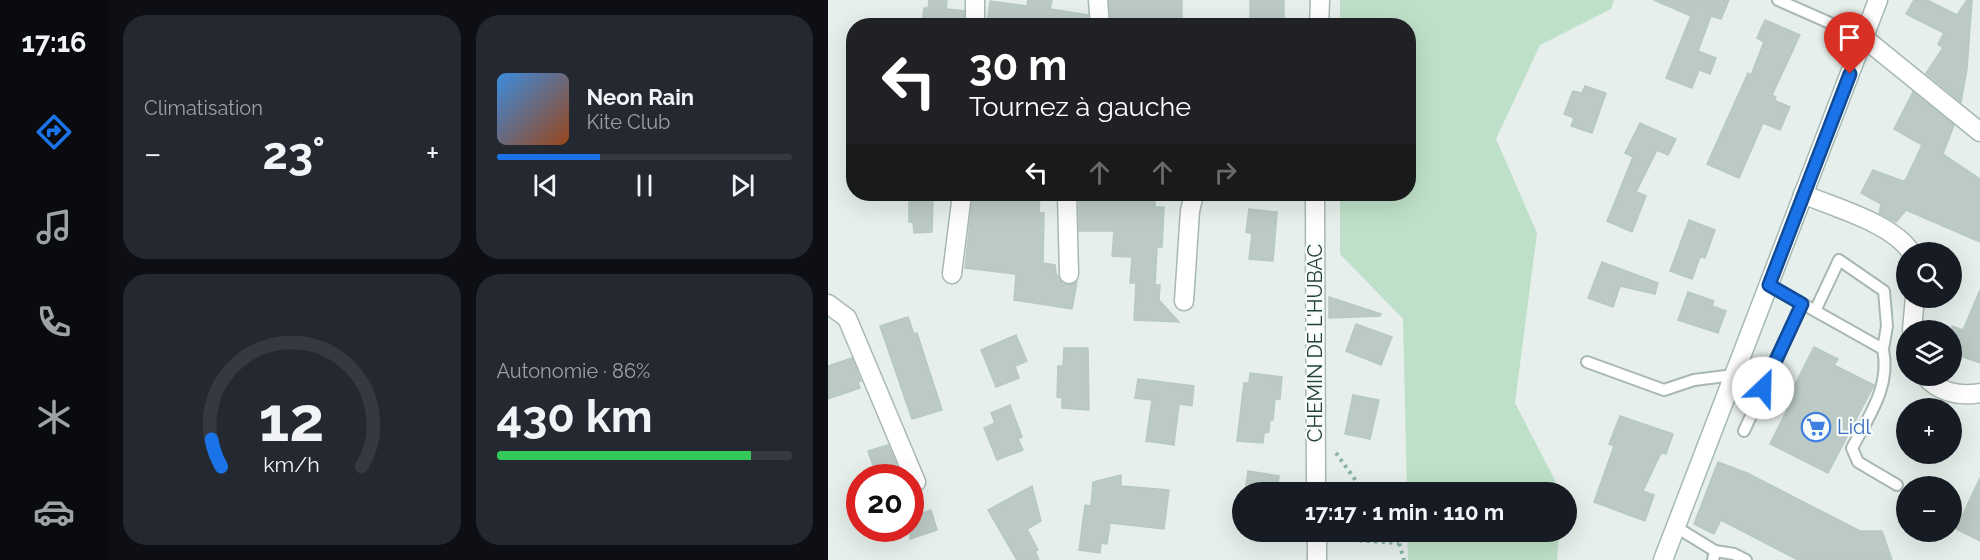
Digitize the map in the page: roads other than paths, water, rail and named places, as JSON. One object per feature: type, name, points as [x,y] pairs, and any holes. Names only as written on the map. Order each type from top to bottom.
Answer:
[{"type":"street","points":[[975,0],[975,18]]},
{"type":"street","points":[[1098,0],[1099,18]]},
{"type":"street","points":[[1319,18],[1320,0]]},
{"type":"street","points":[[1663,560],[1878,0]]},
{"type":"street","points":[[1864,38],[1980,132]]},
{"type":"street","points":[[1803,194],[1886,229],[1902,242]]},
{"type":"street","points":[[952,274],[961,201]]},
{"type":"street","points":[[1067,201],[1069,274]]},
{"type":"street","points":[[1184,301],[1192,201]]},
{"type":"street","name":"CHEMIN DE L'HUBAC","points":[[1315,201],[1316,482]]},
{"type":"street","points":[[828,304],[847,318],[908,464]]},
{"type":"street","points":[[1937,386],[1952,393],[1980,393]]},
{"type":"street","points":[[1317,542],[1317,560]]},
{"type":"lane","points":[[1778,0],[1864,38]]},
{"type":"lane","points":[[1815,311],[1839,260],[1884,291],[1887,326],[1883,349],[1887,366],[1880,395],[1852,448],[1858,462],[1896,484]]},
{"type":"lane","points":[[1769,285],[1883,349]]},
{"type":"lane","points":[[1744,431],[1802,304]]},
{"type":"lane","points":[[1587,362],[1664,390],[1694,380],[1734,375]]},
{"type":"lane","points":[[1676,527],[1714,556],[1734,554],[1746,560]]},
{"type":"place","name":"Lidl","points":[[1816,427]]}]
